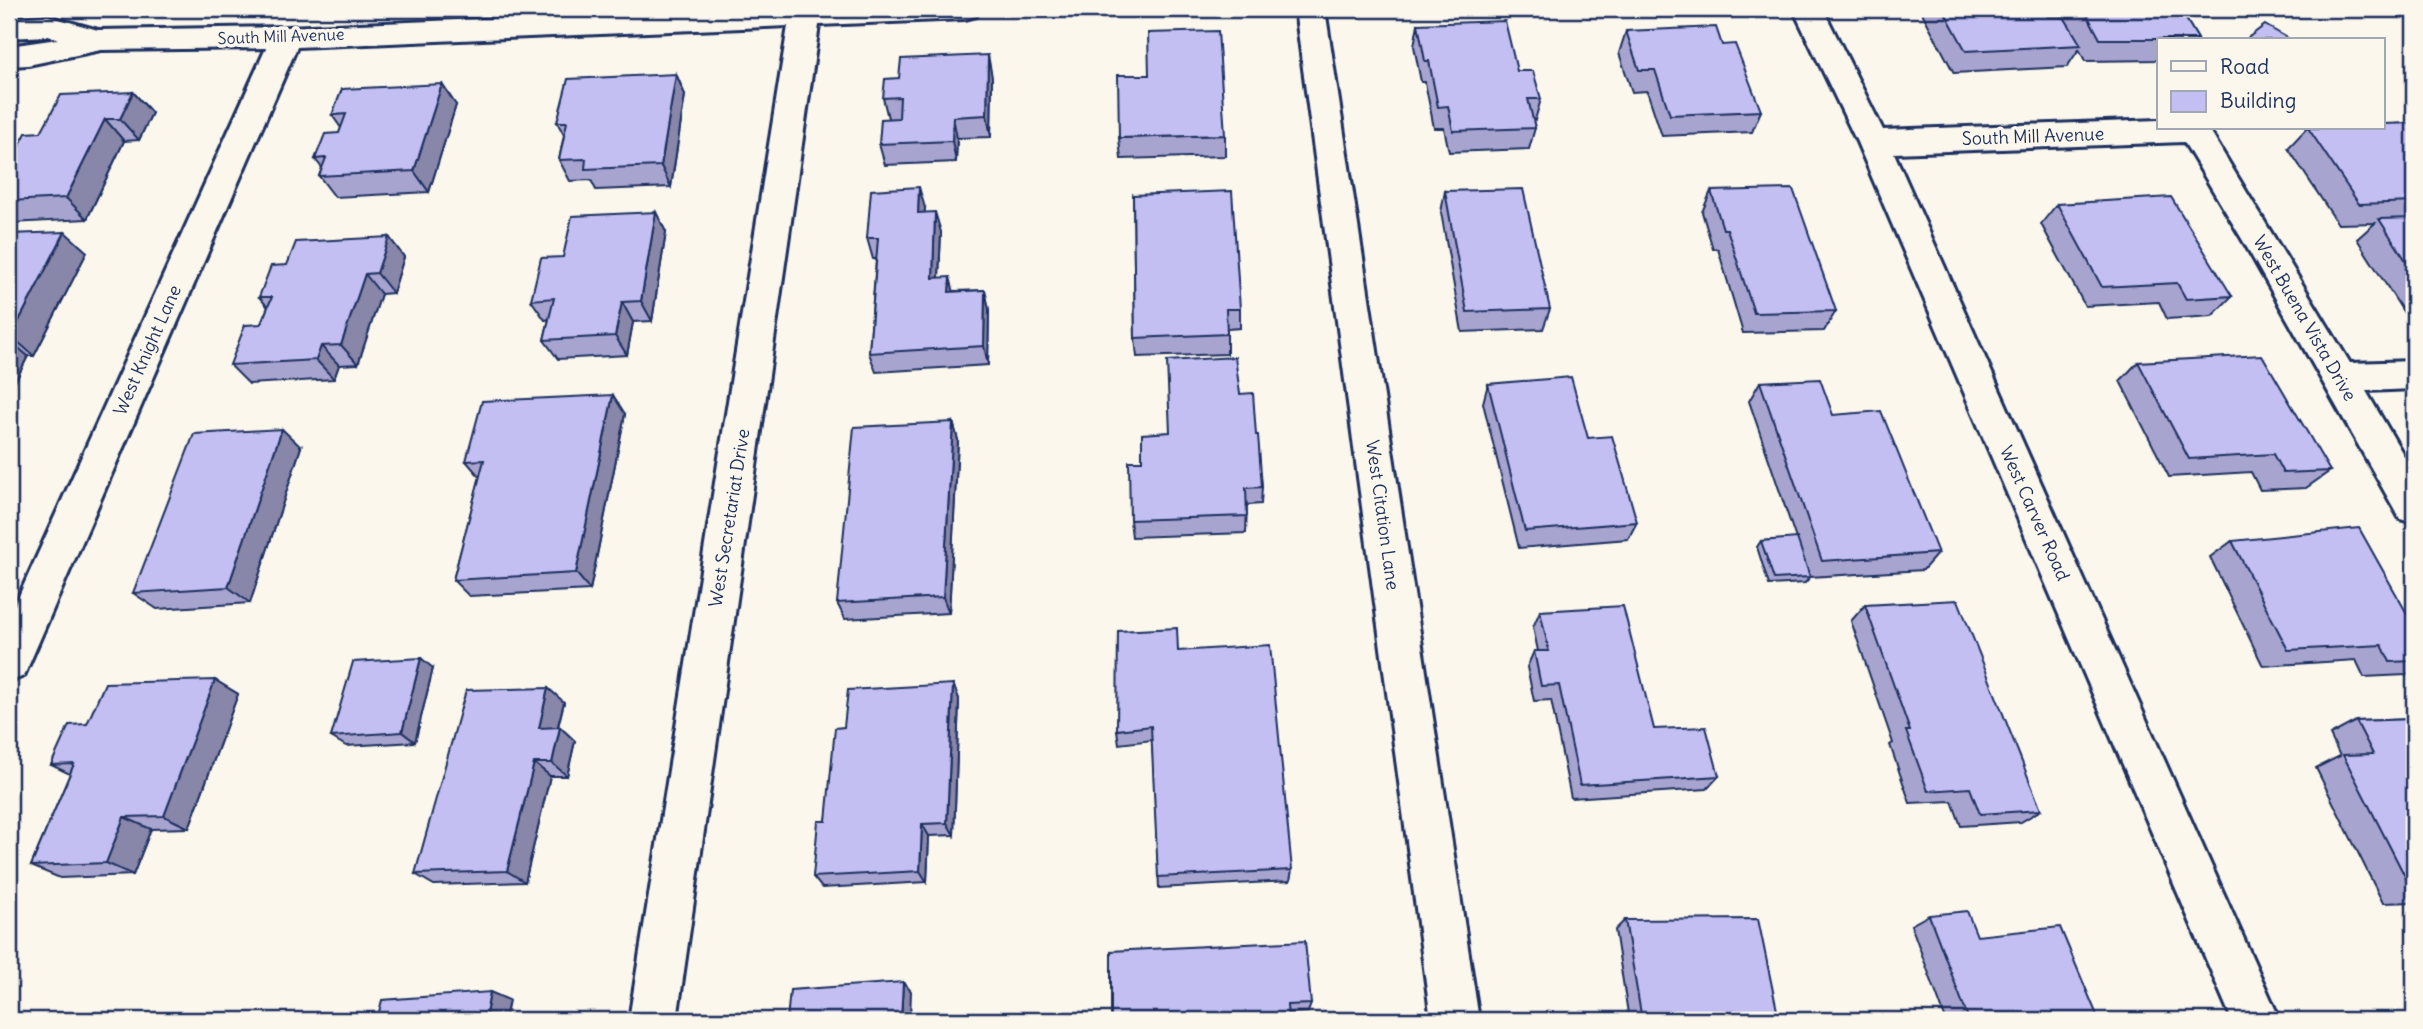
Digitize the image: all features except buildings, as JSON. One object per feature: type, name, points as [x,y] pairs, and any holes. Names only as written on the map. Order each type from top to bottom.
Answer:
[{"type":"street","name":"South Mill Avenue","points":[[9,56],[28,55],[101,40],[286,37],[563,16],[804,15],[965,9]]},
{"type":"street","name":"West Citation Lane","points":[[1310,9],[1455,1020]]},
{"type":"street","name":"West Carver Road","points":[[1808,9],[1873,142],[2256,1020]]},
{"type":"street","name":"West Secretariat Drive","points":[[653,1020],[804,15]]},
{"type":"street","name":"South Mill Avenue","points":[[9,27],[48,26],[101,40]]},
{"type":"street","name":"West Knight Lane","points":[[9,663],[286,37]]},
{"type":"street","name":"South Mill Avenue","points":[[1873,142],[2193,130]]},
{"type":"street","name":"West Buena Vista Drive","points":[[2193,130],[2258,235],[2414,507]]},
{"type":"street","points":[[2340,378],[2414,375]]}]
